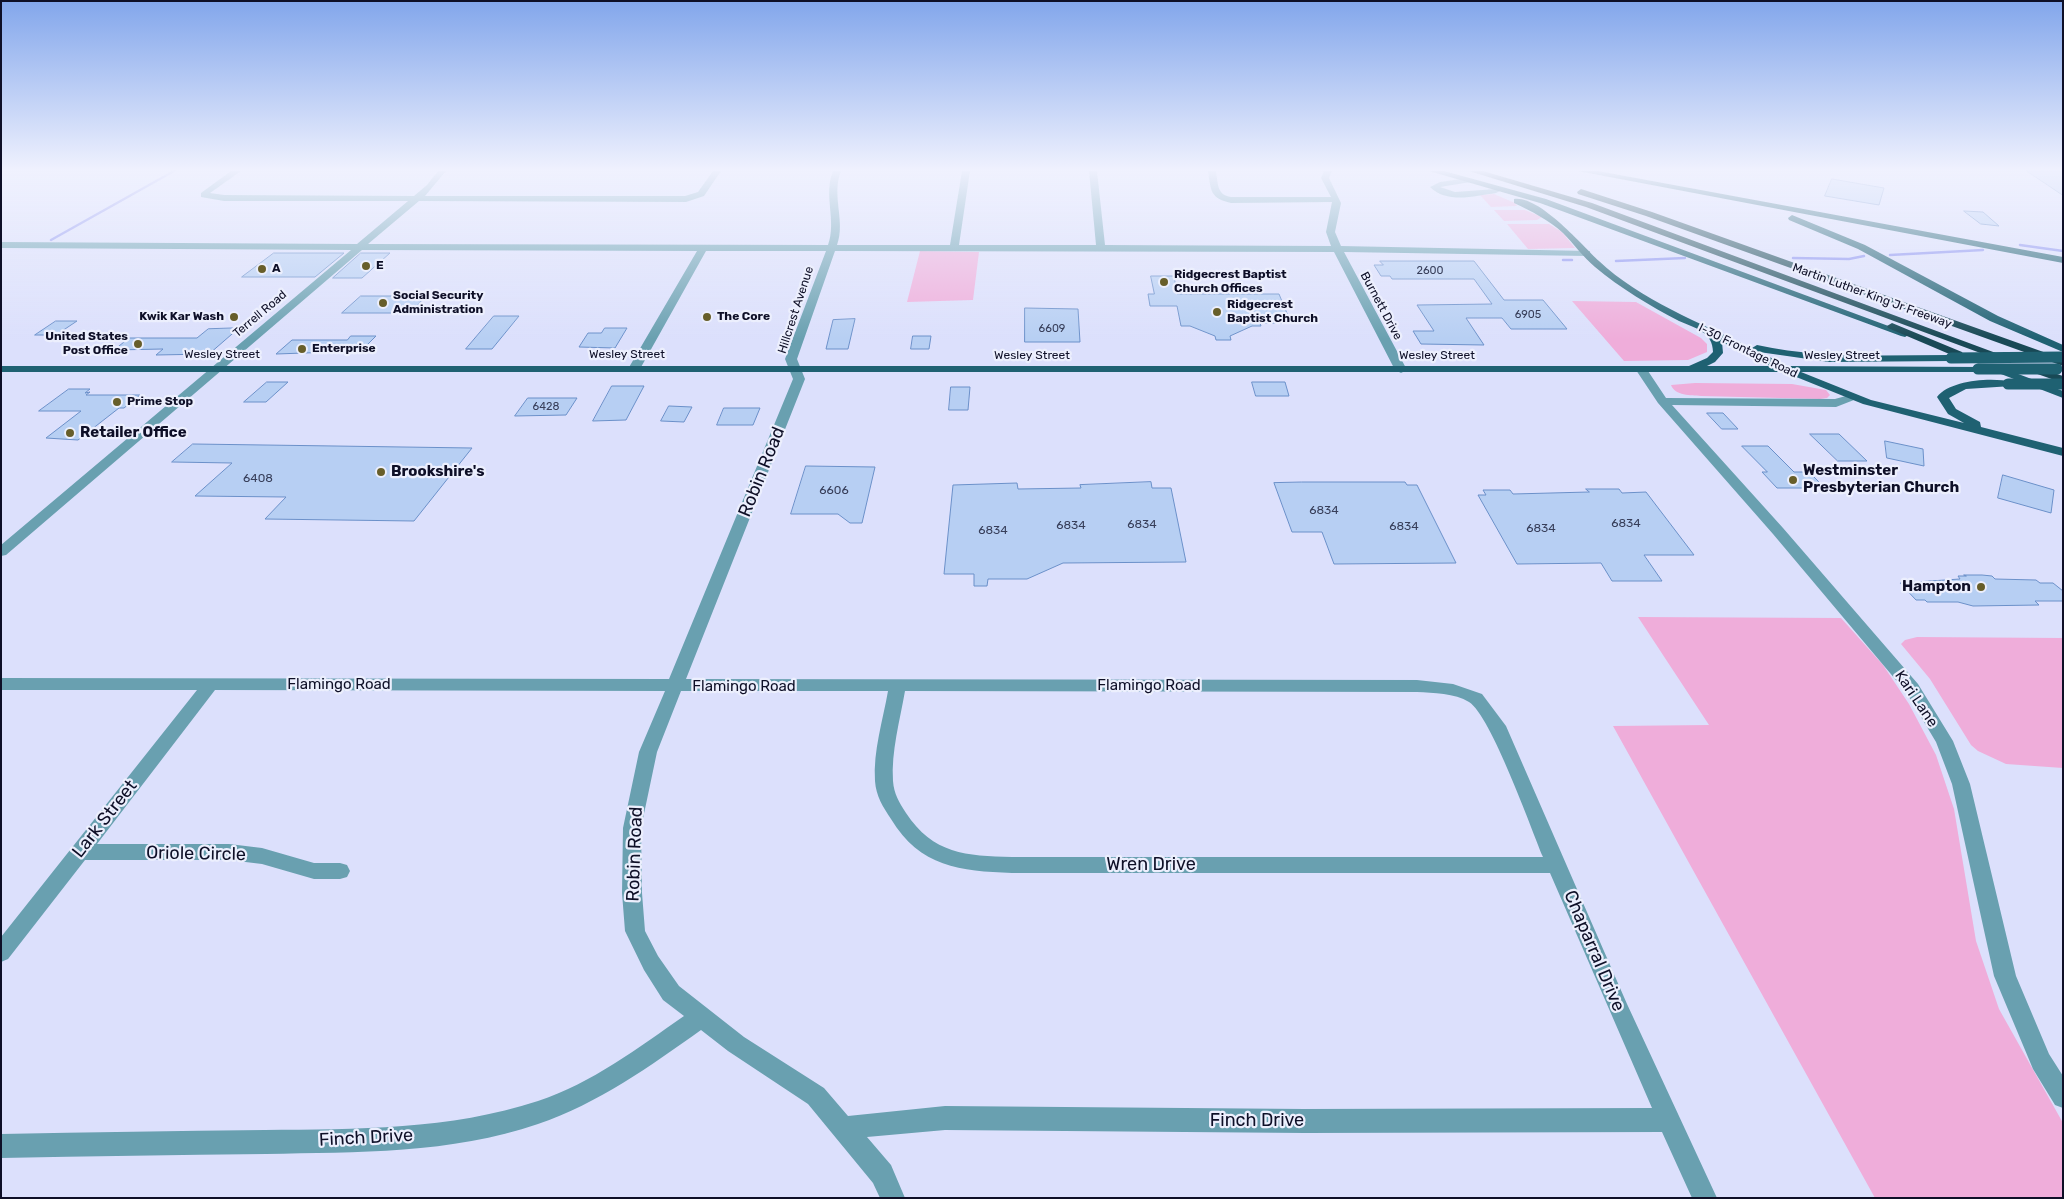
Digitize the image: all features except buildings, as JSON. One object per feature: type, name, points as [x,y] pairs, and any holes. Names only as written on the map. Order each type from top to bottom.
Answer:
[{"type":"highway","name":"Martin Luther King Jr Freeway","points":[[1652,227],[2063,380]]},
{"type":"highway","name":"Martin Luther King Jr Freeway","points":[[1686,227],[2063,363]]},
{"type":"highway","points":[[1683,238],[1954,356]]},
{"type":"main road","name":"I-30 Frontage Road","points":[[1561,227],[1625,286],[1712,334],[1788,370],[1854,398],[2063,452]]},
{"type":"main road","name":"I-30 Frontage Road","points":[[1618,227],[1954,356],[2063,395]]},
{"type":"main road","points":[[1813,227],[1852,241],[2039,340],[2063,349]]},
{"type":"main road","points":[[1883,227],[2063,260]]},
{"type":"main road","points":[[1712,334],[1783,354],[1810,358],[2063,357]]},
{"type":"main road","points":[[1688,370],[1711,360],[1718,353],[1718,345],[1712,334]]},
{"type":"main road","name":"Wesley Street","points":[[1,369],[2063,369]]},
{"type":"main road","points":[[1989,432],[1952,411],[1943,397],[1951,389],[1973,385],[2063,384]]},
{"type":"street","name":"Terrell Road","points":[[1,552],[383,227]]},
{"type":"street","name":"Hillcrest Avenue","points":[[795,369],[791,359],[832,246],[835,227]]},
{"type":"street","points":[[954,247],[957,227]]},
{"type":"street","points":[[1099,227],[1101,248]]},
{"type":"street","name":"Burnett Drive","points":[[1331,227],[1330,232],[1337,249],[1401,370]]},
{"type":"street","points":[[1,245],[702,248],[832,246],[1337,249],[1587,253]]},
{"type":"street","points":[[634,369],[702,248]]},
{"type":"street","name":"Robin Road","points":[[795,369],[799,378],[648,752],[632,828],[632,893],[635,931],[651,963],[670,993],[736,1044],[816,1096],[882,1174],[893,1198]]},
{"type":"street","name":"Kari Lane","points":[[1642,370],[1662,401],[1778,531],[1912,688],[1944,741],[1964,793],[2005,976],[2041,1061],[2063,1097]]},
{"type":"street","points":[[1662,401],[1836,404],[1854,398]]},
{"type":"street","name":"Flamingo Road","points":[[1,684],[675,687],[1417,686],[1453,690],[1476,698],[1483,705]]},
{"type":"street","name":"Lark Street","points":[[1,953],[210,685]]},
{"type":"street","name":"Wren Drive","points":[[897,687],[884,791],[902,825],[914,838],[932,852],[954,861],[978,865],[1556,865]]},
{"type":"street","name":"Chaparral Drive","points":[[1483,705],[1497,726],[1617,1007],[1705,1198]]},
{"type":"street","name":"Oriole Circle","points":[[79,852],[229,852],[262,856],[314,871],[340,871]]},
{"type":"street","name":"Finch Drive","points":[[1,1146],[381,1140],[490,1126],[559,1104],[609,1080],[701,1017]]},
{"type":"street","name":"Finch Drive","points":[[844,1128],[945,1118],[1305,1121],[1670,1120]]},
{"type":"shaded area","points":[[1509,227],[1554,227],[1562,232],[1575,248],[1528,249]]},
{"type":"shaded area","points":[[920,251],[979,252],[973,300],[907,302]]},
{"type":"shaded area","points":[[1572,301],[1636,302],[1701,338],[1707,344],[1707,352],[1688,360],[1624,361]]},
{"type":"shaded area","points":[[1695,383],[1792,384],[1826,390],[1830,395],[1827,398],[1820,399],[1701,396],[1680,393],[1673,389],[1671,385]]},
{"type":"shaded area","points":[[1638,617],[1841,618],[1883,665],[1909,704],[1936,755],[1954,809],[1976,941],[1999,1009],[2063,1123],[2063,1198],[1875,1198],[1613,726],[1709,725]]},
{"type":"shaded area","points":[[1917,637],[2063,638],[2063,768],[2006,764],[1978,751],[1971,745],[1930,679],[1901,644],[1905,640]]},
{"type":"waterway","points":[[51,240],[74,227]]},
{"type":"waterway","points":[[2020,245],[2063,251]]},
{"type":"waterway","points":[[1890,255],[1983,250]]},
{"type":"waterway","points":[[1793,258],[1849,259],[1864,256]]},
{"type":"waterway","points":[[1616,261],[1685,258]]},
{"type":"waterway","points":[[1563,260],[1572,260]]},
{"type":"place","name":"E","points":[[366,266]]},
{"type":"place","name":"A","points":[[262,269]]},
{"type":"place","name":"Ridgecrest Baptist Church Offices","points":[[1164,282]]},
{"type":"place","name":"Social Security Administration","points":[[383,303]]},
{"type":"place","name":"Ridgecrest Baptist Church","points":[[1217,312]]},
{"type":"place","name":"Kwik Kar Wash","points":[[234,317]]},
{"type":"place","name":"The Core","points":[[707,317]]},
{"type":"place","name":"United States Post Office","points":[[138,344]]},
{"type":"place","name":"Enterprise","points":[[302,349]]},
{"type":"place","name":"Prime Stop","points":[[117,402]]},
{"type":"place","name":"Retailer Office","points":[[70,433]]},
{"type":"place","name":"Brookshire's","points":[[381,472]]},
{"type":"place","name":"Westminster Presbyterian Church","points":[[1793,480]]},
{"type":"place","name":"Hampton","points":[[1981,587]]}]
